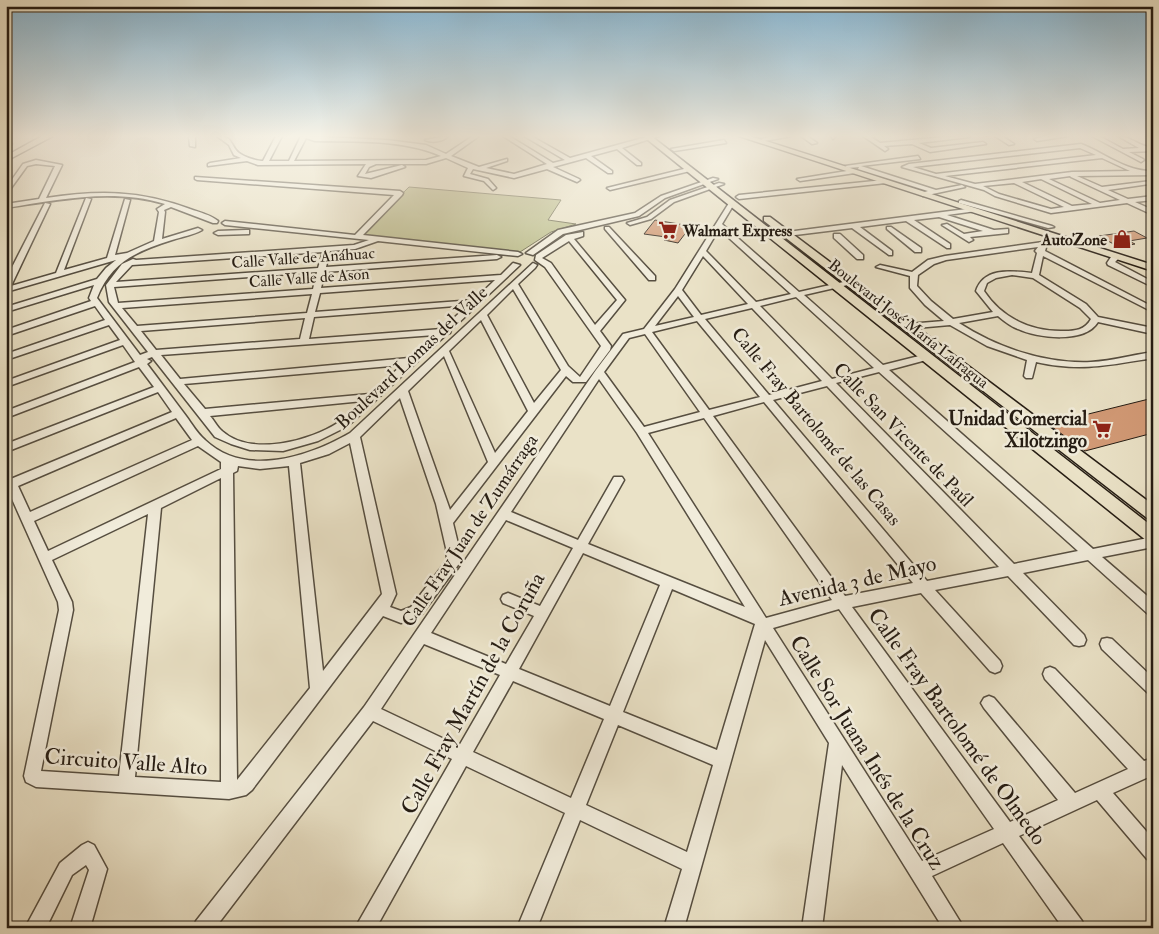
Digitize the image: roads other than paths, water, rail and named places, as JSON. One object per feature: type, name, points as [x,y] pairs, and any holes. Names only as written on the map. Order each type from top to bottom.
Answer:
[{"type":"main road","name":"Boulevard José María Lafragua","points":[[706,180],[712,183]]},
{"type":"main road","name":"Boulevard José María Lafragua","points":[[708,180],[835,285],[1153,536]]},
{"type":"main road","points":[[878,180],[933,194]]},
{"type":"main road","points":[[887,180],[933,194],[959,206],[1050,231],[1097,250],[1153,268]]},
{"type":"main road","name":"Boulevard José María Lafragua","points":[[735,201],[787,234],[1153,514]]},
{"type":"main road","points":[[959,206],[997,212],[1153,262]]},
{"type":"street","points":[[6,193],[15,180]]},
{"type":"street","points":[[6,289],[53,180]]},
{"type":"street","points":[[129,263],[355,247],[363,240],[400,194],[230,180]]},
{"type":"street","points":[[484,180],[493,188]]},
{"type":"street","points":[[610,188],[646,180]]},
{"type":"street","points":[[801,180],[807,184]]},
{"type":"street","points":[[946,180],[968,186]]},
{"type":"street","points":[[1013,180],[1072,209]]},
{"type":"street","points":[[933,194],[1026,180]]},
{"type":"street","points":[[1048,180],[1100,205]]},
{"type":"street","points":[[1081,180],[1153,213]]},
{"type":"street","points":[[647,332],[678,290],[703,252],[718,224],[735,201],[884,182]]},
{"type":"street","name":"Boulevard Lomas del Valle","points":[[632,220],[654,201],[679,191],[712,183]]},
{"type":"street","name":"Boulevard Lomas del Valle","points":[[227,465],[294,461],[335,447],[354,436],[448,349],[537,261],[569,237],[610,225],[649,218],[664,205],[712,183]]},
{"type":"street","points":[[1100,189],[1151,183]]},
{"type":"street","points":[[933,194],[968,186],[978,186],[997,195],[1049,211],[1153,198]]},
{"type":"street","points":[[679,191],[688,195]]},
{"type":"street","name":"Boulevard Lomas del Valle","points":[[6,207],[82,196],[119,194],[141,197],[198,222],[207,232]]},
{"type":"street","points":[[59,274],[88,199]]},
{"type":"street","name":"Boulevard Lomas del Valle","points":[[44,202],[88,199],[127,200],[215,222],[497,257],[514,262],[503,277],[344,424],[328,434],[291,446],[273,449],[234,443],[220,434],[110,297],[110,284],[129,263],[164,246],[207,232]]},
{"type":"street","points":[[110,258],[127,200]]},
{"type":"street","points":[[787,234],[938,214],[959,206]]},
{"type":"street","points":[[158,242],[166,209]]},
{"type":"street","points":[[997,212],[1050,231],[1041,248],[1035,276]]},
{"type":"street","points":[[938,214],[995,232]]},
{"type":"street","points":[[908,218],[947,246]]},
{"type":"street","points":[[958,221],[944,224],[966,238],[1006,231]]},
{"type":"street","points":[[207,232],[215,222]]},
{"type":"street","points":[[207,232],[228,227],[225,223]]},
{"type":"street","points":[[718,224],[1153,610]]},
{"type":"street","points":[[610,225],[652,278]]},
{"type":"street","name":"Boulevard Lomas del Valle","points":[[530,253],[551,236],[580,226],[610,225]]},
{"type":"street","points":[[853,225],[889,253]]},
{"type":"street","points":[[580,226],[586,232]]},
{"type":"street","points":[[888,228],[918,250]]},
{"type":"street","name":"Boulevard Lomas del Valle","points":[[99,281],[111,268],[138,251],[158,242],[207,232],[259,232],[363,240]]},
{"type":"street","points":[[917,233],[926,232]]},
{"type":"street","points":[[898,235],[907,234]]},
{"type":"street","points":[[569,237],[621,300],[595,331]]},
{"type":"street","points":[[861,240],[870,238]]},
{"type":"street","points":[[852,241],[840,239],[860,257]]},
{"type":"street","points":[[363,240],[396,240],[518,254],[530,253],[537,261]]},
{"type":"street","points":[[1153,310],[1041,248],[945,258],[931,262],[914,275],[913,286],[921,297],[952,322],[996,346],[1032,359],[1087,365],[1153,355]]},
{"type":"street","points":[[304,341],[327,249]]},
{"type":"street","points":[[1097,250],[1114,259],[1135,262]]},
{"type":"street","points":[[6,289],[138,251]]},
{"type":"street","name":"Calle San Vicente de Paúl","points":[[703,252],[752,305],[1079,640]]},
{"type":"street","points":[[514,284],[571,377],[579,381],[583,380],[606,350],[606,346],[548,265],[537,261],[514,262],[518,254]]},
{"type":"street","name":"Calle Valle de Anáhuac","points":[[110,284],[497,257]]},
{"type":"street","points":[[1114,259],[1111,263],[1153,284]]},
{"type":"street","points":[[880,268],[914,275]]},
{"type":"street","points":[[1095,319],[1089,328],[1072,334],[1048,333],[1021,327],[986,302],[980,291],[983,282],[994,276],[1012,273],[1035,276],[1083,306],[1095,319],[1153,331]]},
{"type":"street","name":"Calle Valle de Ason","points":[[117,306],[503,277]]},
{"type":"street","points":[[99,281],[93,298],[95,303],[199,441],[227,465],[230,791]]},
{"type":"street","points":[[6,310],[99,281]]},
{"type":"street","name":"Calle Fray Juan de Zumárraga","points":[[203,928],[370,712],[505,515],[599,372],[626,336],[849,282]]},
{"type":"street","name":"Calle Fray Bartolomé de las Casas","points":[[678,290],[699,318],[926,588],[995,666]]},
{"type":"street","points":[[135,329],[476,302]]},
{"type":"street","points":[[6,333],[95,303]]},
{"type":"street","points":[[910,329],[1000,313]]},
{"type":"street","points":[[483,315],[534,412]]},
{"type":"street","points":[[6,357],[109,322]]},
{"type":"street","points":[[6,414],[156,355],[446,330],[448,333],[442,341],[448,349],[494,464]]},
{"type":"street","name":"Calle Fray Bartolomé de Olmedo","points":[[647,332],[1075,928]]},
{"type":"street","points":[[6,384],[124,342]]},
{"type":"street","points":[[428,345],[448,349]]},
{"type":"street","points":[[641,431],[927,358]]},
{"type":"street","points":[[1029,376],[1032,359]]},
{"type":"street","points":[[177,382],[412,361]]},
{"type":"street","points":[[447,522],[566,370]]},
{"type":"street","name":"Calle Sor Juana Inés de la Cruz","points":[[599,372],[641,431],[954,928]]},
{"type":"street","points":[[6,448],[159,388]]},
{"type":"street","points":[[354,436],[389,594],[384,604],[401,617],[416,610],[454,561],[455,553],[447,522],[403,391]]},
{"type":"street","points":[[202,413],[374,396]]},
{"type":"street","points":[[9,485],[178,413]]},
{"type":"street","points":[[27,519],[199,441]]},
{"type":"street","points":[[294,461],[318,690]]},
{"type":"street","points":[[45,558],[155,506],[227,465]]},
{"type":"street","name":"Calle Fray Martín de la Coruña","points":[[365,928],[618,480]]},
{"type":"street","name":"Circuito Valle Alto","points":[[9,485],[45,558],[65,602],[66,610],[32,776],[36,779],[230,791],[240,789],[246,784],[384,604]]},
{"type":"street","points":[[126,784],[155,506]]},
{"type":"street","points":[[505,515],[760,622]]},
{"type":"street","name":"Avenida 3 de Mayo","points":[[674,928],[760,622],[1153,542]]},
{"type":"street","points":[[527,928],[668,582]]},
{"type":"street","points":[[508,599],[542,612]]},
{"type":"street","points":[[422,636],[721,760]]},
{"type":"street","points":[[1107,644],[1153,688]]},
{"type":"street","points":[[919,872],[1147,768],[1050,674]]},
{"type":"street","points":[[989,703],[1072,802]]},
{"type":"street","points":[[370,712],[692,864]]},
{"type":"street","points":[[812,928],[837,742]]},
{"type":"street","points":[[1099,790],[1153,853]]},
{"type":"street","points":[[35,928],[66,869],[88,851],[98,869],[80,928]]},
{"type":"place","name":"Walmart Express","points":[[668,230]]},
{"type":"place","name":"AutoZone","points":[[1122,239]]},
{"type":"place","name":"Unidad Comercial Xilotzingo","points":[[1102,429]]}]
